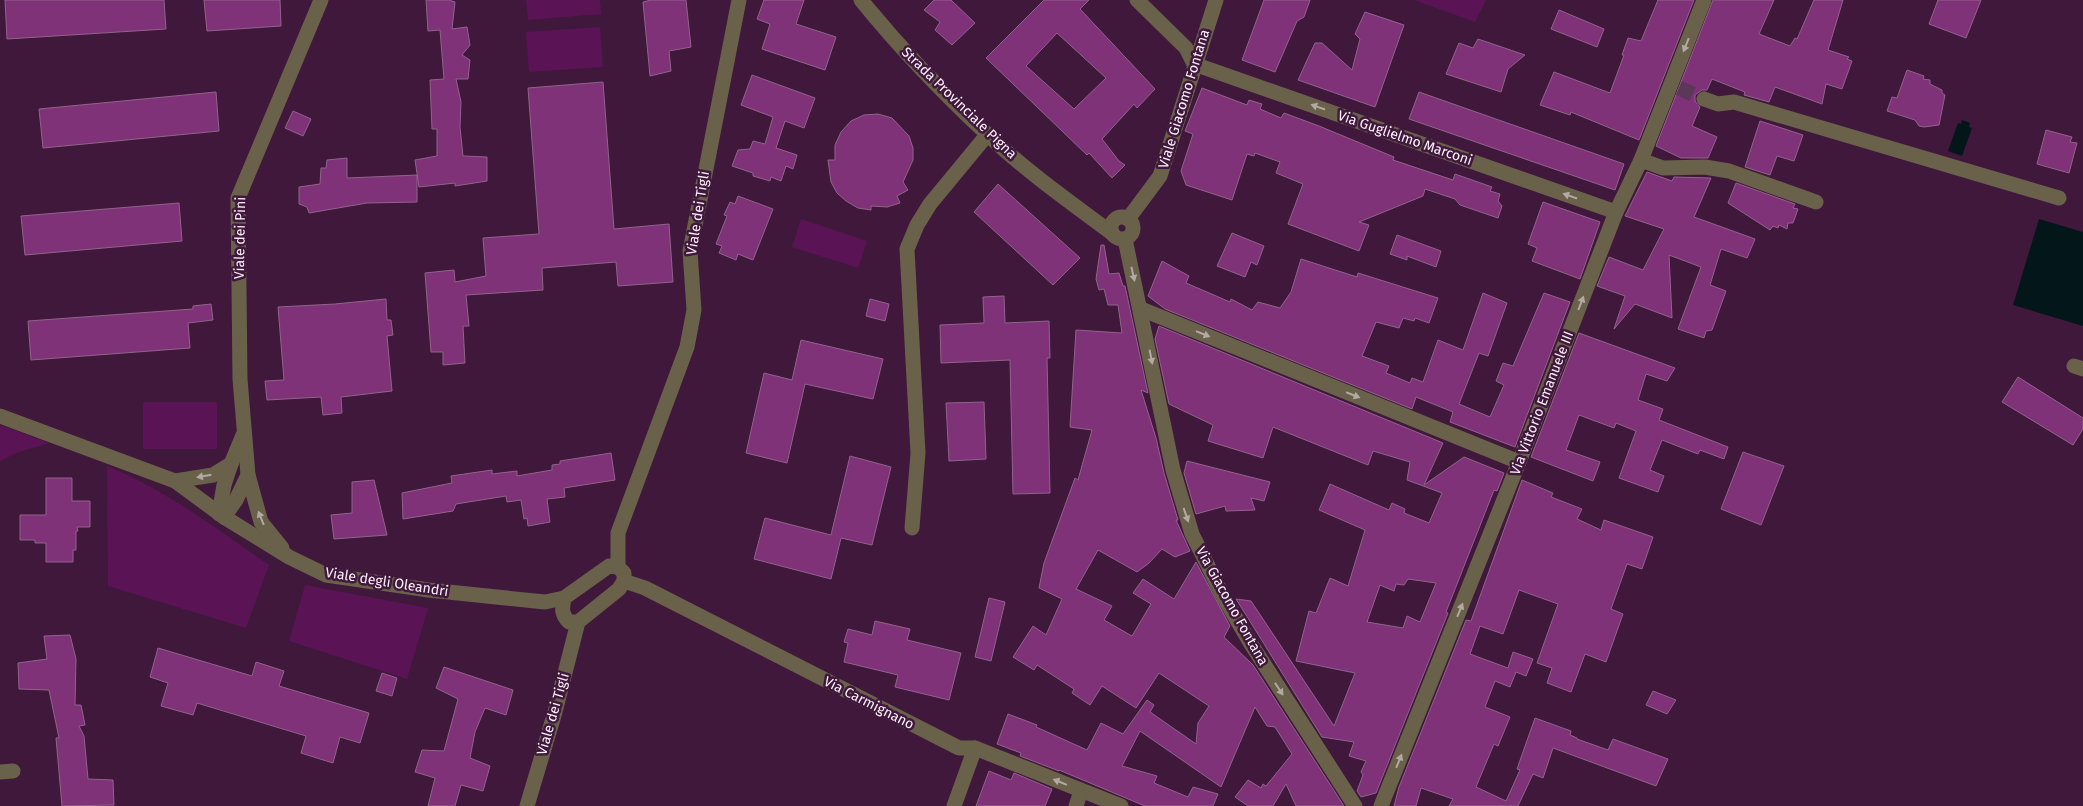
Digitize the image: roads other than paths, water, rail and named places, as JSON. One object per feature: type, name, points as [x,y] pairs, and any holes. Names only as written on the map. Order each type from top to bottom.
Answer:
[{"type":"street","name":"Viale dei Pini","points":[[289,557],[262,522],[248,475],[240,379],[238,198],[321,0]]},
{"type":"street","name":"Viale dei Tigli","points":[[618,566],[618,533],[687,347],[694,310],[690,251],[739,0]]},
{"type":"street","name":"Strada Provinciale Pigna","points":[[861,0],[893,39],[987,135],[1032,173],[1119,237]]},
{"type":"street","points":[[1138,0],[1186,48],[1194,64]]},
{"type":"street","name":"Viale Giacomo Fontana","points":[[1119,237],[1131,235],[1133,228],[1128,219],[1160,176],[1194,64],[1216,0]]},
{"type":"street","name":"Via Vittorio Emanuele III","points":[[1381,806],[1519,462],[1616,212],[1675,87],[1704,0]]},
{"type":"street","name":"Via Guglielmo Marconi","points":[[1194,64],[1616,212]]},
{"type":"street","points":[[1704,98],[1718,104],[1734,102],[2059,198]]},
{"type":"street","points":[[912,528],[918,453],[907,249],[917,225],[930,204],[987,135]]},
{"type":"street","points":[[1640,160],[1663,168],[1705,167],[1729,171],[1816,202]]},
{"type":"street","name":"Via Giacomo Fontana","points":[[1119,237],[1141,309],[1173,470],[1182,504],[1198,547],[1224,598],[1251,644],[1355,806]]},
{"type":"street","points":[[1141,309],[1519,462]]},
{"type":"street","name":"Viale degli Oleandri","points":[[0,416],[175,481],[221,515],[289,557],[326,575],[429,590],[545,602],[564,598]]},
{"type":"street","name":"Viale dei Pini","points":[[221,515],[224,485],[245,432]]},
{"type":"street","points":[[175,481],[213,475],[231,464]]},
{"type":"street","points":[[221,515],[236,500],[248,475]]},
{"type":"street","points":[[609,566],[618,566],[624,574],[624,581],[619,589],[578,622],[569,622],[564,616],[562,611],[564,598],[609,566]]},
{"type":"street","name":"Via Carmignano","points":[[624,581],[645,588],[959,748],[974,748],[1122,806]]},
{"type":"street","name":"Viale dei Tigli","points":[[527,806],[555,712],[578,622]]},
{"type":"street","points":[[954,806],[974,748]]},
{"type":"street","points":[[1076,806],[1081,791]]},
{"type":"tunnel","points":[[1679,88],[1704,99]]}]
